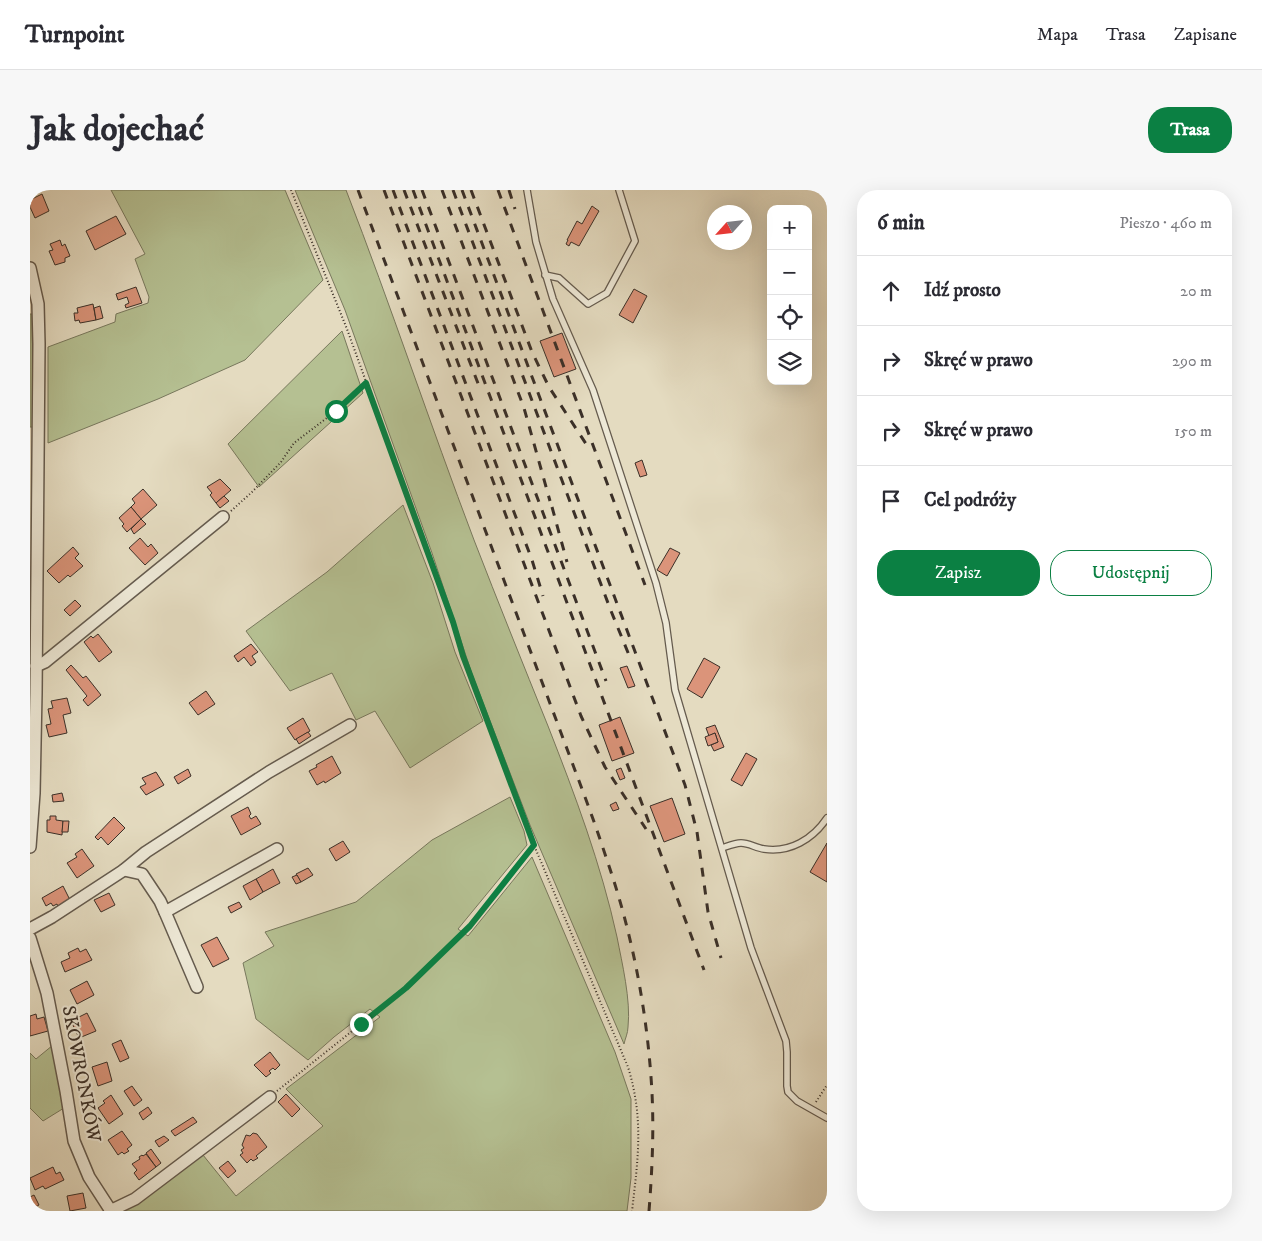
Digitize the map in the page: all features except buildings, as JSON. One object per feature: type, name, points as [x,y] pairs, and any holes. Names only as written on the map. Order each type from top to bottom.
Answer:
[{"type":"street","points":[[30,268],[37,297],[39,327],[36,666],[33,693],[30,847]]},
{"type":"street","points":[[36,666],[45,662],[223,517]]},
{"type":"street","points":[[30,929],[52,918],[124,870],[146,852],[269,772],[350,725]]},
{"type":"street","points":[[165,912],[277,850]]},
{"type":"street","points":[[124,870],[142,874],[160,901],[197,987]]},
{"type":"street","name":"SKOWRONKÓW","points":[[30,938],[48,993],[74,1141],[89,1177],[110,1211]]},
{"type":"street","points":[[110,1211],[135,1199],[270,1097]]},
{"type":"lane","points":[[526,190],[536,242],[545,275],[553,299],[593,390],[656,583],[666,623],[675,690],[752,948],[786,1041],[788,1092],[796,1101],[827,1118]]},
{"type":"lane","points":[[545,275],[559,278],[588,304],[607,293],[636,241],[619,190]]},
{"type":"lane","points":[[722,848],[742,843],[776,850],[793,846],[809,838],[827,818]]},
{"type":"path","points":[[291,190],[347,329],[453,622],[463,656],[534,845],[622,1052],[633,1083],[640,1135],[632,1211]]},
{"type":"path","points":[[223,517],[252,492],[281,462],[294,443],[336,411],[366,383]]},
{"type":"path","points":[[270,1097],[368,1019],[421,973],[470,926],[534,845]]},
{"type":"path","points":[[811,1110],[827,1084]]},
{"type":"green space","points":[[111,190],[285,190],[323,280],[245,360],[158,399],[48,443],[48,347],[115,322],[116,314],[148,303],[149,297],[135,259],[145,254]]},
{"type":"green space","points":[[295,190],[346,190],[474,540],[558,752],[595,856],[611,910],[626,982],[629,1016],[628,1031],[624,1044],[530,825],[472,674],[432,553],[345,310]]},
{"type":"green space","points":[[30,314],[32,314],[33,427],[30,427]]},
{"type":"green space","points":[[342,331],[363,393],[259,487],[228,444]]},
{"type":"green space","points":[[403,505],[433,583],[455,652],[483,721],[410,768],[375,711],[356,720],[332,673],[290,691],[246,631],[327,572]]},
{"type":"green space","points":[[510,797],[524,831],[527,845],[458,929],[468,936],[532,857],[615,1052],[631,1099],[631,1178],[627,1211],[121,1211],[136,1203],[203,1155],[236,1196],[323,1126],[286,1089],[380,1017],[370,1009],[308,1060],[256,1019],[243,963],[274,946],[265,932],[356,902],[432,840]]},
{"type":"green space","points":[[53,1045],[64,1108],[43,1121],[30,1108],[30,1053],[36,1059]]},
{"type":"railway","points":[[358,190],[588,806],[619,896],[633,952],[643,1008],[650,1065],[653,1138],[649,1211]]},
{"type":"railway","points":[[384,190],[581,716],[605,767],[646,829]]},
{"type":"railway","points":[[393,190],[532,560],[543,596]]},
{"type":"railway","points":[[404,190],[479,386]]},
{"type":"railway","points":[[413,190],[704,970]]},
{"type":"railway","points":[[422,190],[606,681]]},
{"type":"railway","points":[[442,190],[524,408],[550,501]]},
{"type":"railway","points":[[453,190],[629,655]]},
{"type":"railway","points":[[462,190],[685,785],[697,832],[708,912],[721,958]]},
{"type":"railway","points":[[471,190],[532,352],[549,387],[590,450]]},
{"type":"railway","points":[[498,190],[645,585]]},
{"type":"railway","points":[[509,190],[515,209]]},
{"type":"railway","points":[[552,507],[567,562]]},
{"type":"route","points":[[336,411],[366,383],[453,622],[463,656],[534,845],[470,926],[406,988],[361,1024]]}]
